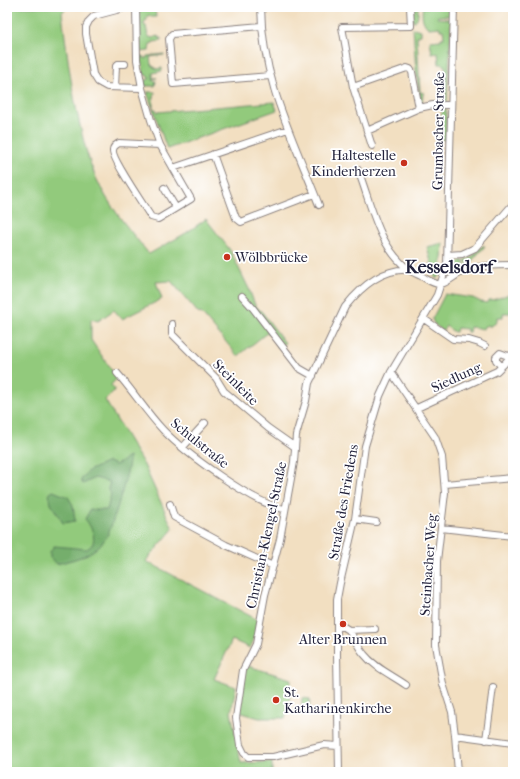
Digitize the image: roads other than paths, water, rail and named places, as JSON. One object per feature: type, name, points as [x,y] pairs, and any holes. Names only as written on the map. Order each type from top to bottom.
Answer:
[{"type":"street","points":[[128,7],[94,16],[89,20],[86,27],[93,74],[98,82],[107,87],[142,88]]},
{"type":"street","points":[[136,7],[137,56],[142,88],[151,120],[160,145],[191,199],[161,218],[154,218],[151,217],[112,152],[114,146],[119,143],[160,145]]},
{"type":"street","points":[[260,7],[264,51],[279,107],[319,205]]},
{"type":"street","points":[[372,146],[353,87],[342,27],[411,26],[410,7]]},
{"type":"street","name":"Grumbacher Straße","points":[[448,255],[454,7]]},
{"type":"street","points":[[261,26],[172,34],[169,39],[173,84],[270,76]]},
{"type":"street","points":[[115,87],[116,66],[118,64],[124,64]]},
{"type":"street","points":[[353,87],[404,69],[410,69],[412,72],[419,108]]},
{"type":"street","points":[[367,131],[419,108],[433,105],[451,105]]},
{"type":"street","points":[[173,168],[288,129]]},
{"type":"street","points":[[214,154],[236,218],[241,222],[314,194]]},
{"type":"street","points":[[358,170],[378,226],[388,247],[400,262],[410,270],[437,284],[442,284],[460,272],[469,269],[487,266],[513,265]]},
{"type":"street","points":[[164,188],[176,208]]},
{"type":"street","points":[[448,255],[462,254],[475,248],[513,204]]},
{"type":"street","name":"Straße des Friedens","points":[[339,772],[337,599],[355,518],[368,436],[376,405],[392,372],[424,319],[442,284],[448,255]]},
{"type":"street","name":"Christian-Klengel-Straße","points":[[338,746],[324,745],[274,757],[248,757],[240,745],[236,718],[239,689],[243,670],[256,644],[265,595],[280,539],[284,509],[293,468],[298,425],[312,376],[345,307],[352,298],[371,281],[384,274],[402,270],[410,270]]},
{"type":"street","points":[[242,296],[299,368],[312,376]]},
{"type":"street","points":[[424,319],[453,339],[469,340],[485,346]]},
{"type":"street","name":"Steinleite","points":[[172,324],[172,334],[216,378],[224,391],[268,428],[295,446]]},
{"type":"street","points":[[504,364],[500,365],[496,360],[497,354],[501,353],[508,356],[512,355]]},
{"type":"street","name":"Siedlung","points":[[417,408],[497,371],[512,355]]},
{"type":"street","name":"Steinbacher Weg","points":[[392,372],[435,437],[442,457],[445,484],[437,561],[436,645],[450,705],[455,735],[458,772]]},
{"type":"street","name":"Schulstraße","points":[[117,373],[131,389],[152,418],[183,447],[245,492],[274,506],[284,509]]},
{"type":"street","points":[[183,447],[205,423]]},
{"type":"street","points":[[445,484],[513,478]]},
{"type":"street","points":[[170,504],[174,517],[226,545],[273,566]]},
{"type":"street","points":[[355,518],[376,522]]},
{"type":"street","points":[[441,528],[513,536]]},
{"type":"street","points":[[337,627],[344,627],[349,630],[363,653],[369,659],[389,675],[406,685]]},
{"type":"street","points":[[349,630],[375,629]]},
{"type":"street","points":[[486,740],[493,688]]},
{"type":"street","points":[[455,735],[513,743]]},
{"type":"place","name":"Haltestelle Kinderherzen","points":[[404,163]]},
{"type":"place","name":"Wölbbrücke","points":[[227,257]]},
{"type":"place","name":"Alter Brunnen","points":[[343,624]]},
{"type":"place","name":"St. Katharinenkirche","points":[[276,700]]},
{"type":"district","name":"Kesselsdorf","points":[[449,267]]}]
